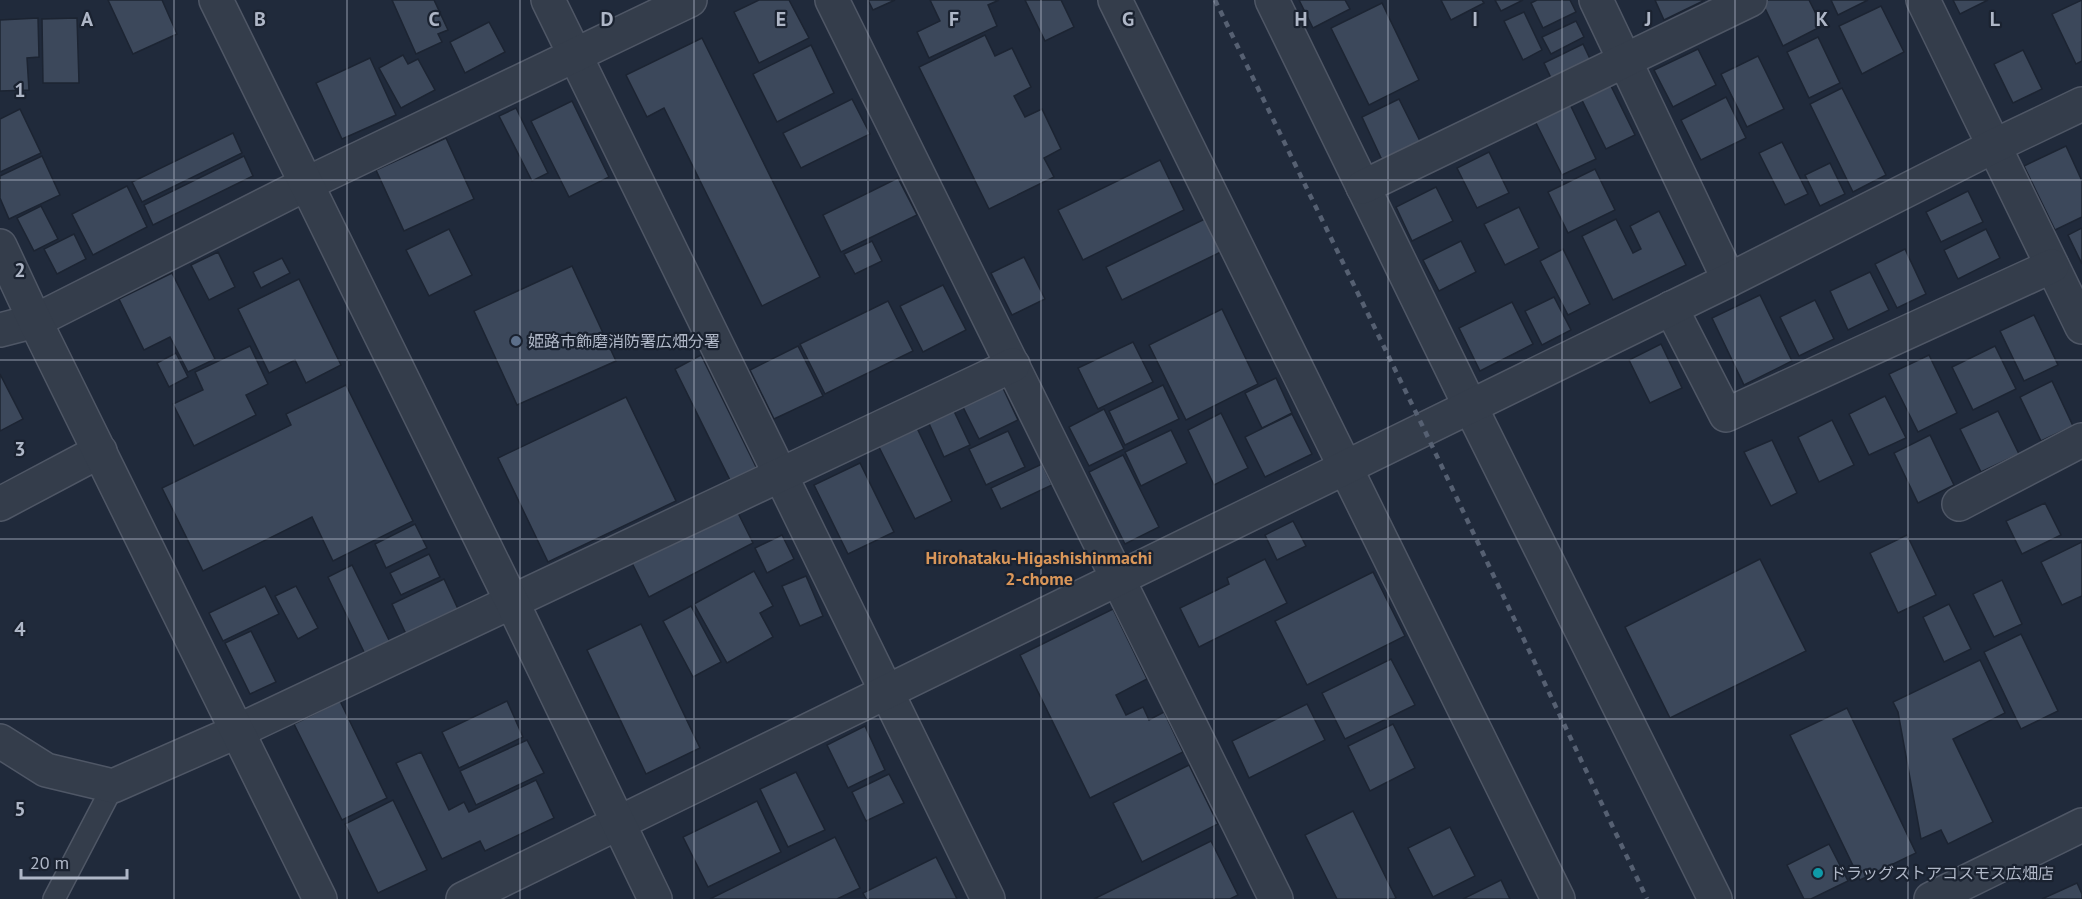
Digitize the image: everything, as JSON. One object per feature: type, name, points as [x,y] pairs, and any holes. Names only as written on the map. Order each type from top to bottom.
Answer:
[{"type":"street","points":[[216,0],[512,602],[655,899]]},
{"type":"street","points":[[548,0],[988,899]]},
{"type":"street","points":[[0,330],[35,321],[306,184],[690,0]]},
{"type":"street","points":[[832,0],[1276,899]]},
{"type":"street","points":[[1115,0],[1557,899]]},
{"type":"street","points":[[1272,0],[1470,406],[1715,899]]},
{"type":"street","points":[[1596,0],[1729,280]]},
{"type":"street","points":[[1363,187],[1750,0]]},
{"type":"street","points":[[1923,0],[2082,327]]},
{"type":"street","points":[[463,899],[1729,280],[2082,104]]},
{"type":"street","points":[[0,246],[320,899]]},
{"type":"street","points":[[1671,308],[1726,415],[2052,266]]},
{"type":"street","points":[[0,741],[46,770],[113,786],[238,731],[1013,365]]},
{"type":"street","points":[[1959,504],[2082,440]]},
{"type":"street","points":[[0,504],[99,451]]},
{"type":"street","points":[[1931,899],[2082,825]]},
{"type":"lane","points":[[54,899],[113,786]]},
{"type":"building","points":[[108,0],[162,0],[177,34],[133,54]]},
{"type":"building","points":[[392,0],[434,0],[448,30],[438,34],[442,42],[416,54]]},
{"type":"building","points":[[759,0],[789,0],[809,38],[759,63],[734,12]]},
{"type":"building","points":[[868,0],[895,0],[873,10]]},
{"type":"building","points":[[930,0],[999,0],[988,5],[997,26],[929,58],[917,32],[940,21]]},
{"type":"building","points":[[1025,0],[1061,0],[1074,27],[1045,41]]},
{"type":"building","points":[[1299,0],[1345,0],[1350,9],[1313,28]]},
{"type":"building","points":[[1441,0],[1482,0],[1484,3],[1451,20]]},
{"type":"building","points":[[1495,0],[1523,0],[1501,11]]},
{"type":"building","points":[[1537,0],[1570,0],[1576,12],[1543,28],[1531,3]]},
{"type":"building","points":[[1655,0],[1705,0],[1664,20]]},
{"type":"building","points":[[1809,0],[1822,26],[1783,46],[1762,2]]},
{"type":"building","points":[[1831,0],[1868,0],[1838,15]]},
{"type":"building","points":[[1953,0],[1988,0],[1960,14]]},
{"type":"building","points":[[2082,0],[2082,61],[2076,64],[2052,14]]},
{"type":"building","points":[[1382,3],[1419,80],[1369,105],[1331,28]]},
{"type":"building","points":[[1881,6],[1904,52],[1862,74],[1839,26]]},
{"type":"building","points":[[1524,12],[1542,50],[1523,60],[1504,21]]},
{"type":"building","points":[[38,18],[39,57],[27,58],[29,90],[0,91],[0,20]]},
{"type":"building","points":[[77,18],[79,83],[43,83],[42,19]]},
{"type":"building","points":[[1576,21],[1584,37],[1551,54],[1542,37]]},
{"type":"building","points":[[489,22],[505,52],[465,73],[450,42]]},
{"type":"building","points":[[985,35],[995,56],[1012,48],[1031,87],[1014,96],[1025,117],[1042,109],[1061,149],[1044,158],[1054,177],[989,209],[919,67]]},
{"type":"building","points":[[1818,37],[1840,83],[1809,98],[1787,52]]},
{"type":"building","points":[[702,38],[820,277],[762,306],[664,108],[647,117],[626,75]]},
{"type":"building","points":[[1583,44],[1591,61],[1552,80],[1544,63]]},
{"type":"building","points":[[811,45],[834,93],[777,122],[753,74]]},
{"type":"building","points":[[1698,49],[1716,85],[1673,107],[1654,70]]},
{"type":"building","points":[[2023,50],[2042,89],[2013,103],[1994,64]]},
{"type":"building","points":[[403,55],[408,64],[418,59],[435,90],[401,108],[379,68]]},
{"type":"building","points":[[1758,56],[1784,109],[1747,127],[1721,74]]},
{"type":"building","points":[[370,58],[396,115],[342,139],[316,83]]},
{"type":"building","points":[[1608,80],[1635,135],[1606,149],[1579,94]]},
{"type":"building","points":[[1842,88],[1886,175],[1853,192],[1810,104]]},
{"type":"building","points":[[1726,97],[1746,138],[1701,160],[1681,120]]},
{"type":"building","points":[[1567,98],[1596,159],[1562,175],[1532,115]]},
{"type":"building","points":[[852,99],[870,134],[801,168],[783,133]]},
{"type":"building","points":[[1399,99],[1420,141],[1382,160],[1362,117]]},
{"type":"building","points":[[572,101],[609,177],[569,197],[531,121]]},
{"type":"building","points":[[516,108],[548,173],[532,181],[499,116]]},
{"type":"building","points":[[20,109],[41,153],[0,172],[0,119]]},
{"type":"building","points":[[233,133],[242,153],[142,202],[132,182]]},
{"type":"building","points":[[446,138],[474,199],[404,231],[376,170]]},
{"type":"building","points":[[1782,142],[1808,194],[1785,205],[1759,153]]},
{"type":"building","points":[[2066,146],[2082,181],[2082,217],[2055,230],[2024,166]]},
{"type":"building","points":[[1489,152],[1509,193],[1477,208],[1457,168]]},
{"type":"building","points":[[42,156],[60,195],[9,219],[0,198],[0,176]]},
{"type":"building","points":[[244,156],[253,176],[153,225],[144,205]]},
{"type":"building","points":[[1160,160],[1184,210],[1083,260],[1058,210]]},
{"type":"building","points":[[1830,163],[1845,194],[1820,206],[1805,175]]},
{"type":"building","points":[[1595,169],[1615,210],[1568,233],[1548,192]]},
{"type":"building","points":[[898,178],[917,215],[841,252],[823,215]]},
{"type":"building","points":[[127,186],[147,227],[93,255],[72,214]]},
{"type":"building","points":[[1436,187],[1453,221],[1412,241],[1396,207]]},
{"type":"building","points":[[1968,191],[1983,222],[1941,242],[1926,212]]},
{"type":"building","points":[[41,206],[58,239],[34,251],[17,218]]},
{"type":"building","points":[[1519,207],[1539,248],[1505,265],[1484,224]]},
{"type":"building","points":[[1659,211],[1686,265],[1613,300],[1582,236],[1616,219],[1633,253],[1641,249],[1630,226]]},
{"type":"building","points":[[1211,216],[1227,249],[1122,300],[1106,267]]},
{"type":"building","points":[[2082,228],[2082,264],[2068,235]]},
{"type":"building","points":[[449,229],[472,275],[429,296],[406,250]]},
{"type":"building","points":[[1986,229],[2000,258],[1958,279],[1944,250]]},
{"type":"building","points":[[74,234],[86,259],[57,274],[44,249]]},
{"type":"building","points":[[872,241],[882,261],[855,274],[844,254]]},
{"type":"building","points":[[1461,241],[1476,272],[1439,291],[1423,260]]},
{"type":"building","points":[[1563,249],[1590,304],[1568,315],[1540,261]]},
{"type":"building","points":[[1905,249],[1926,294],[1897,308],[1875,264]]},
{"type":"building","points":[[218,252],[235,287],[209,300],[191,265]]},
{"type":"building","points":[[1024,257],[1045,299],[1012,315],[991,273]]},
{"type":"building","points":[[282,258],[290,273],[261,288],[253,272]]},
{"type":"building","points":[[572,266],[616,361],[517,405],[474,311]]},
{"type":"building","points":[[1870,272],[1889,310],[1848,330],[1830,291]]},
{"type":"building","points":[[172,273],[215,359],[188,372],[170,337],[144,350],[119,299]]},
{"type":"building","points":[[299,279],[341,365],[306,383],[295,360],[269,373],[238,309]]},
{"type":"building","points":[[943,285],[966,330],[923,352],[900,306]]},
{"type":"building","points":[[1760,295],[1792,361],[1744,385],[1712,318]]},
{"type":"building","points":[[1554,297],[1571,330],[1542,345],[1525,311]]},
{"type":"building","points":[[1815,300],[1834,339],[1799,356],[1780,317]]},
{"type":"building","points":[[888,301],[913,351],[825,394],[800,344]]},
{"type":"building","points":[[1512,302],[1533,344],[1480,371],[1459,328]]},
{"type":"building","points":[[1222,309],[1258,384],[1186,420],[1149,345]]},
{"type":"building","points":[[2034,315],[2058,365],[2024,381],[2000,331]]},
{"type":"building","points":[[1133,342],[1153,382],[1098,409],[1078,368]]},
{"type":"building","points":[[1661,344],[1682,388],[1650,403],[1629,360]]},
{"type":"building","points":[[250,346],[268,384],[246,395],[256,415],[194,446],[173,404],[203,390],[195,372]]},
{"type":"building","points":[[798,346],[823,396],[774,419],[750,370]]},
{"type":"building","points":[[1995,346],[2016,389],[1973,410],[1952,367]]},
{"type":"building","points":[[176,353],[188,377],[169,387],[157,363]]},
{"type":"building","points":[[701,355],[757,469],[731,482],[675,369]]},
{"type":"building","points":[[1929,355],[1957,413],[1918,432],[1889,374]]},
{"type":"building","points":[[0,374],[23,419],[0,431]]},
{"type":"building","points":[[1276,378],[1292,413],[1262,428],[1245,393]]},
{"type":"building","points":[[2052,381],[2073,426],[2041,441],[2020,397]]},
{"type":"building","points":[[346,385],[413,521],[333,561],[312,517],[203,571],[162,488],[291,425],[286,414]]},
{"type":"building","points":[[1163,385],[1179,419],[1125,445],[1109,411]]},
{"type":"building","points":[[1002,386],[1018,420],[979,439],[962,405]]},
{"type":"building","points":[[1885,396],[1906,438],[1869,455],[1849,414]]},
{"type":"building","points":[[626,397],[676,501],[548,562],[498,458]]},
{"type":"building","points":[[952,407],[970,445],[944,457],[927,419]]},
{"type":"building","points":[[1104,409],[1124,449],[1089,466],[1069,427]]},
{"type":"building","points":[[1998,411],[2019,454],[1981,472],[1960,429]]},
{"type":"building","points":[[1221,413],[1248,468],[1214,485],[1188,430]]},
{"type":"building","points":[[1292,414],[1312,454],[1265,477],[1245,437]]},
{"type":"building","points":[[1832,420],[1854,465],[1819,482],[1798,437]]},
{"type":"building","points":[[915,424],[952,501],[915,519],[877,443]]},
{"type":"building","points":[[1171,430],[1187,463],[1141,486],[1125,452]]},
{"type":"building","points":[[1008,431],[1025,467],[986,485],[969,449]]},
{"type":"building","points":[[1930,435],[1954,485],[1918,503],[1894,453]]},
{"type":"building","points":[[1772,440],[1797,493],[1771,506],[1744,452]]},
{"type":"building","points":[[1123,455],[1159,527],[1125,544],[1089,472]]},
{"type":"building","points":[[860,463],[894,532],[848,554],[814,485]]},
{"type":"building","points":[[1042,464],[1052,485],[1001,509],[991,488]]},
{"type":"building","points":[[2045,503],[2061,535],[2022,554],[2006,521]]},
{"type":"building","points":[[736,509],[753,543],[649,597],[632,563]]},
{"type":"building","points":[[1293,521],[1306,546],[1277,560],[1265,535]]},
{"type":"building","points":[[415,524],[427,548],[386,568],[375,544]]},
{"type":"building","points":[[782,535],[794,559],[767,573],[755,548]]},
{"type":"building","points":[[1907,535],[1936,595],[1898,613],[1870,553]]},
{"type":"building","points":[[2082,542],[2082,596],[2062,605],[2041,562]]},
{"type":"building","points":[[429,554],[440,577],[401,595],[390,573]]},
{"type":"building","points":[[1265,559],[1287,603],[1199,647],[1180,608],[1229,584],[1227,578]]},
{"type":"building","points":[[1760,559],[1806,651],[1670,718],[1625,627]]},
{"type":"building","points":[[352,565],[390,642],[365,654],[328,577]]},
{"type":"building","points":[[754,571],[773,606],[760,613],[773,637],[727,663],[694,604]]},
{"type":"building","points":[[1373,572],[1405,636],[1307,685],[1275,621]]},
{"type":"building","points":[[806,576],[823,616],[800,626],[782,586]]},
{"type":"building","points":[[444,579],[458,609],[406,634],[392,604]]},
{"type":"building","points":[[2002,580],[2022,624],[1994,637],[1973,594]]},
{"type":"building","points":[[265,586],[279,614],[223,641],[209,613]]},
{"type":"building","points":[[296,586],[318,628],[298,639],[275,596]]},
{"type":"building","points":[[1949,604],[1971,649],[1944,662],[1923,617]]},
{"type":"building","points":[[691,606],[721,662],[693,677],[663,621]]},
{"type":"building","points":[[1113,609],[1147,679],[1116,695],[1126,715],[1143,707],[1149,720],[1164,712],[1183,752],[1090,798],[1020,655]]},
{"type":"building","points":[[641,624],[700,748],[646,774],[587,650]]},
{"type":"building","points":[[251,631],[276,682],[250,694],[225,643]]},
{"type":"building","points":[[2021,634],[2058,711],[2021,729],[1984,652]]},
{"type":"building","points":[[1391,659],[1415,705],[1345,739],[1322,693]]},
{"type":"building","points":[[1980,660],[2005,713],[1953,739],[1993,822],[1948,844],[1941,830],[1921,839],[1898,712],[1893,702]]},
{"type":"building","points":[[340,701],[387,798],[342,820],[294,724]]},
{"type":"building","points":[[507,701],[523,737],[459,768],[442,732]]},
{"type":"building","points":[[1307,704],[1325,740],[1249,778],[1232,741]]},
{"type":"building","points":[[1847,708],[1916,853],[1860,880],[1790,735]]},
{"type":"building","points":[[1393,724],[1415,768],[1370,791],[1348,746]]},
{"type":"building","points":[[865,726],[885,770],[848,788],[827,745]]},
{"type":"building","points":[[527,740],[544,773],[476,805],[460,771]]},
{"type":"building","points":[[421,752],[449,810],[464,802],[469,812],[536,780],[554,818],[485,851],[480,841],[442,859],[396,763]]},
{"type":"building","points":[[1189,765],[1218,824],[1142,862],[1113,803]]},
{"type":"building","points":[[796,772],[825,830],[788,847],[760,789]]},
{"type":"building","points":[[889,774],[904,803],[866,821],[852,792]]},
{"type":"building","points":[[393,800],[427,870],[378,893],[345,824]]},
{"type":"building","points":[[757,801],[781,852],[708,887],[683,837]]},
{"type":"building","points":[[1353,811],[1396,898],[1394,899],[1337,899],[1305,835]]},
{"type":"building","points":[[1450,827],[1475,876],[1433,897],[1408,848]]},
{"type":"building","points":[[835,837],[860,888],[837,899],[710,899]]},
{"type":"building","points":[[1211,841],[1238,895],[1230,899],[1094,899]]},
{"type":"building","name":"ドラッグストアコスモス広畑店","points":[[1829,844],[1848,881],[1811,899],[1804,899],[1787,865]]},
{"type":"building","points":[[936,857],[957,899],[866,899],[863,893]]},
{"type":"building","points":[[1501,880],[1510,899],[1463,899]]},
{"type":"building","points":[[2077,883],[2082,899],[2042,899]]},
{"type":"railway","points":[[1215,0],[1424,429],[1647,899]]},
{"type":"place","name":"姫路市飾磨消防署広畑分署","points":[[516,341]]},
{"type":"place","name":"ドラッグストアコスモス広畑店","points":[[1818,873]]},
{"type":"district","name":"Hirohataku-Higashishinmachi 2-chome","points":[[1039,568]]}]
